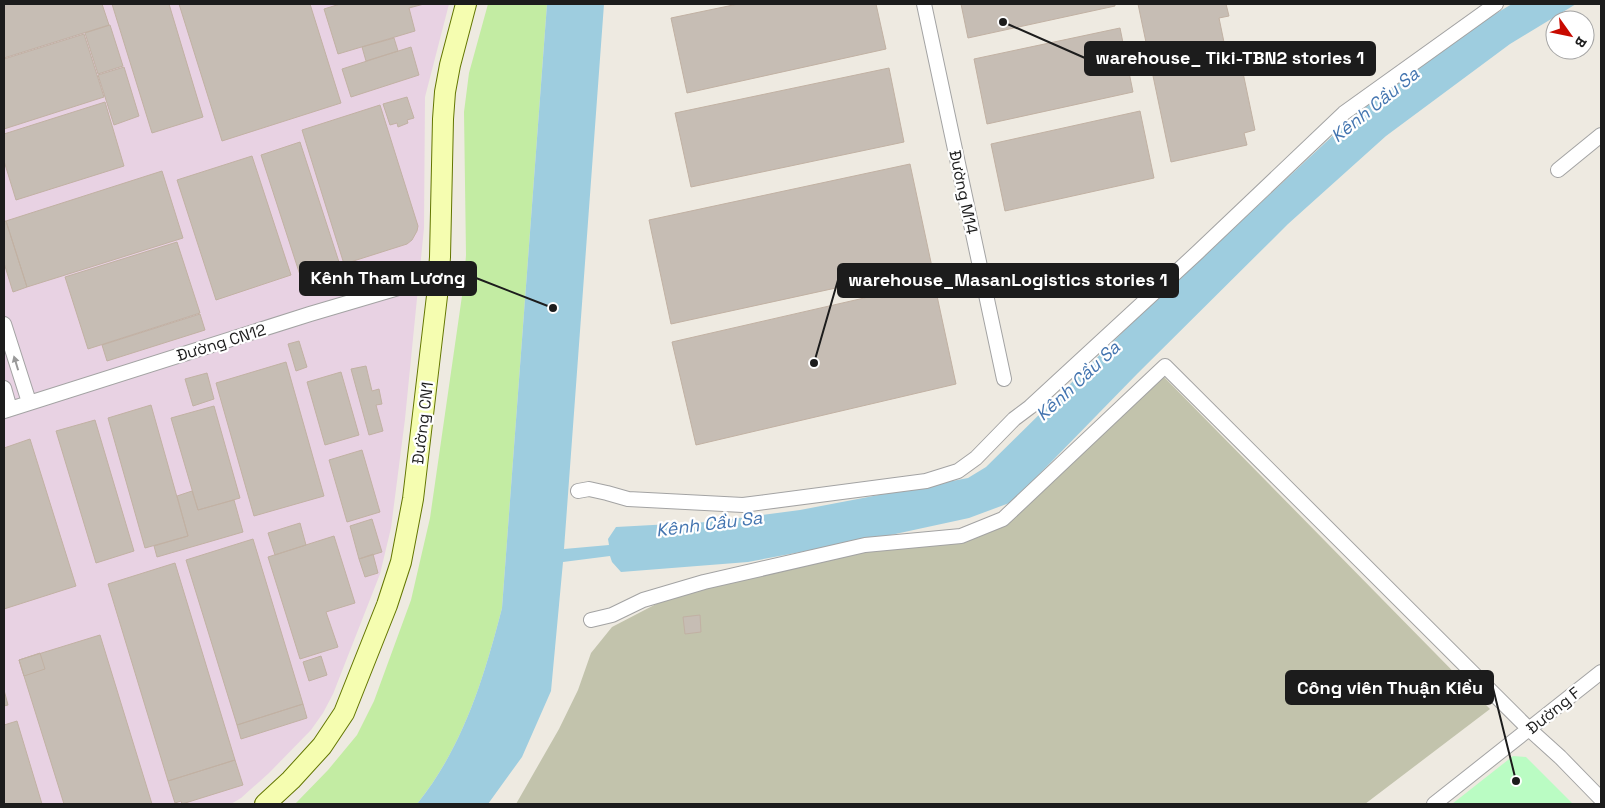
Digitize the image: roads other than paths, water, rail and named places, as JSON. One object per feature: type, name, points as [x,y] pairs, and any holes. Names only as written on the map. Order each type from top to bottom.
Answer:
[{"type":"street","name":"Đường CN1","points":[[265,804],[313,757],[326,741],[340,718],[395,583],[408,531],[413,499],[439,276],[445,92],[466,4]]},
{"type":"street","name":"Đường M14","points":[[924,4],[1004,380]]},
{"type":"street","points":[[578,491],[589,489],[628,499],[743,505],[926,481],[958,471],[976,458],[1014,419],[1191,259],[1344,113],[1496,4]]},
{"type":"street","points":[[1558,170],[1601,135]]},
{"type":"street","name":"Đường CN12","points":[[7,410],[310,314],[439,276]]},
{"type":"street","points":[[4,324],[29,402]]},
{"type":"street","points":[[591,620],[612,615],[643,600],[704,582],[865,545],[961,536],[1003,519],[1165,366],[1601,799]]},
{"type":"street","points":[[4,388],[7,410]]},
{"type":"street","name":"Đường F","points":[[1434,804],[1601,672]]},
{"type":"water","name":"Kênh Cầu Sa","points":[[547,4],[604,4],[564,549],[609,545],[608,539],[616,527],[708,522],[800,510],[968,478],[986,467],[1137,318],[1355,115],[1468,30],[1512,4],[1576,4],[1566,10],[1545,10],[1545,23],[1510,44],[1386,136],[1288,224],[1012,502],[969,518],[748,562],[621,572],[612,562],[610,556],[563,562],[551,691],[522,757],[488,804],[417,804],[447,759],[470,711],[488,660],[502,608]]},
{"type":"place","name":"warehouse_ Tiki-TBN2 stories 1","points":[[1003,22]]},
{"type":"place","name":"Kênh Tham Lương","points":[[553,308]]},
{"type":"place","name":"warehouse_MasanLogistics stories 1","points":[[814,363]]},
{"type":"place","name":"Công viên Thuận Kiều","points":[[1516,781]]}]
